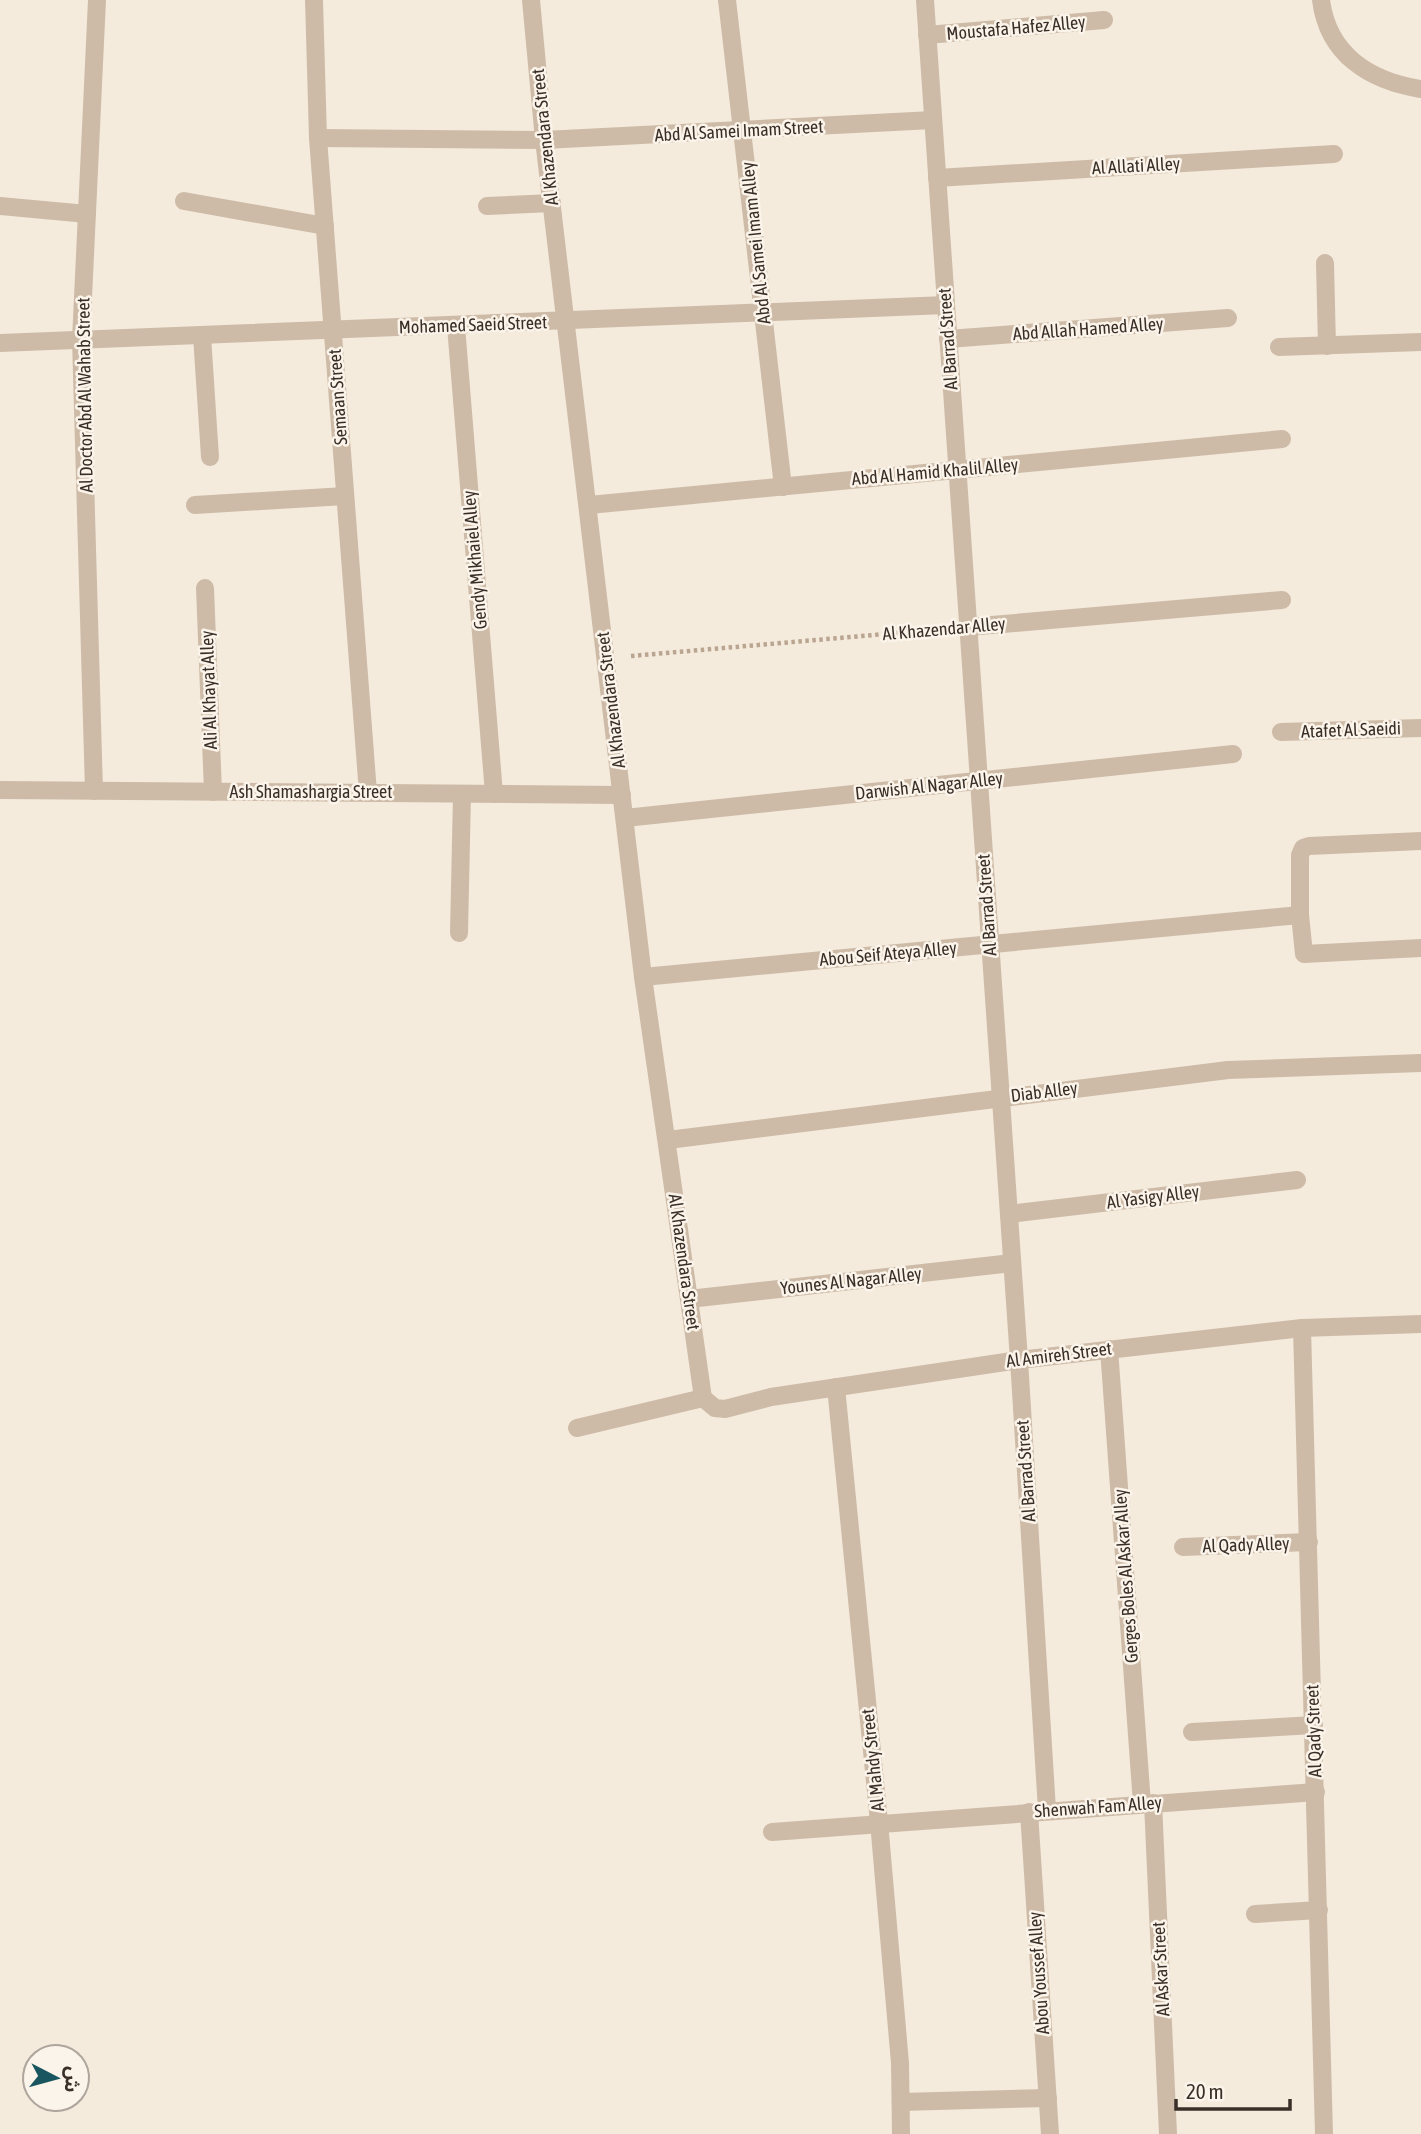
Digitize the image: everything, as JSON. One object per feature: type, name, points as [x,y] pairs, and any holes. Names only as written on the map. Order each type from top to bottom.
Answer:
[{"type":"street","name":"Al Doctor Abd Al Wahab Street","points":[[94,791],[81,340],[97,0]]},
{"type":"street","name":"Semaan Street","points":[[314,0],[318,138],[368,793]]},
{"type":"street","name":"Al Khazendara Street","points":[[531,0],[544,141],[643,977],[703,1398]]},
{"type":"street","name":"Abd Al Samei Imam Alley","points":[[727,0],[783,487]]},
{"type":"street","name":"Al Barrad Street","points":[[925,0],[1019,1360],[1047,1810]]},
{"type":"street","points":[[1321,0],[1324,19],[1341,51],[1368,73],[1401,86],[1421,89]]},
{"type":"street","name":"Moustafa Hafez Alley","points":[[927,35],[1104,20]]},
{"type":"street","name":"Abd Al Samei Imam Street","points":[[318,138],[544,141],[933,120]]},
{"type":"street","name":"Al Allati Alley","points":[[937,178],[1334,154]]},
{"type":"street","points":[[184,201],[325,226]]},
{"type":"street","points":[[487,206],[552,203]]},
{"type":"street","points":[[0,206],[87,214]]},
{"type":"street","points":[[1325,263],[1326,346]]},
{"type":"street","name":"Mohamed Saeid Street","points":[[0,343],[946,305]]},
{"type":"street","name":"Abd Allah Hamed Alley","points":[[948,340],[1228,318]]},
{"type":"street","name":"Gendy Mikhaiel Alley","points":[[456,326],[494,794]]},
{"type":"street","points":[[202,336],[210,457]]},
{"type":"street","points":[[1279,347],[1421,342]]},
{"type":"street","name":"Abd Al Hamid Khalil Alley","points":[[589,505],[1282,439]]},
{"type":"street","points":[[195,505],[345,496]]},
{"type":"street","name":"Ali Al Khayat Alley","points":[[205,588],[213,792]]},
{"type":"street","name":"Al Khazendar Alley","points":[[968,626],[1282,600]]},
{"type":"street","name":"Atafet Al Saeidi","points":[[1281,732],[1421,728]]},
{"type":"street","name":"Darwish Al Nagar Alley","points":[[625,818],[1233,754]]},
{"type":"street","name":"Ash Shamashargia Street","points":[[0,790],[622,795]]},
{"type":"street","points":[[459,933],[462,794]]},
{"type":"street","points":[[1421,841],[1303,848],[1300,855],[1303,953],[1306,955],[1421,948]]},
{"type":"street","name":"Abou Seif Ateya Alley","points":[[643,977],[1300,915]]},
{"type":"street","name":"Diab Alley","points":[[668,1140],[1228,1070],[1421,1063]]},
{"type":"street","name":"Al Yasigy Alley","points":[[1009,1214],[1297,1180]]},
{"type":"street","name":"Younes Al Nagar Alley","points":[[689,1299],[1012,1263]]},
{"type":"street","name":"Al Amireh Street","points":[[703,1398],[715,1408],[725,1409],[771,1397],[1109,1349],[1302,1328],[1421,1324]]},
{"type":"street","name":"Al Qady Street","points":[[1302,1328],[1324,2134]]},
{"type":"street","name":"Gerges Boles Al Askar Alley","points":[[1109,1349],[1148,1803]]},
{"type":"street","name":"Al Mahdy Street","points":[[836,1387],[900,2063],[901,2134]]},
{"type":"street","points":[[577,1428],[703,1398]]},
{"type":"street","name":"Al Qady Alley","points":[[1183,1547],[1309,1542]]},
{"type":"street","points":[[1192,1732],[1314,1725]]},
{"type":"street","name":"Shenwah Fam Alley","points":[[772,1832],[879,1822],[1316,1792]]},
{"type":"street","name":"Al Askar Street","points":[[1148,1803],[1168,2134]]},
{"type":"street","name":"Abou Youssef Alley","points":[[1028,1812],[1050,2134]]},
{"type":"street","points":[[1255,1914],[1319,1910]]},
{"type":"street","points":[[901,2102],[1048,2098]]},
{"type":"path","name":"Al Khazendar Alley","points":[[606,658],[968,626]]}]
